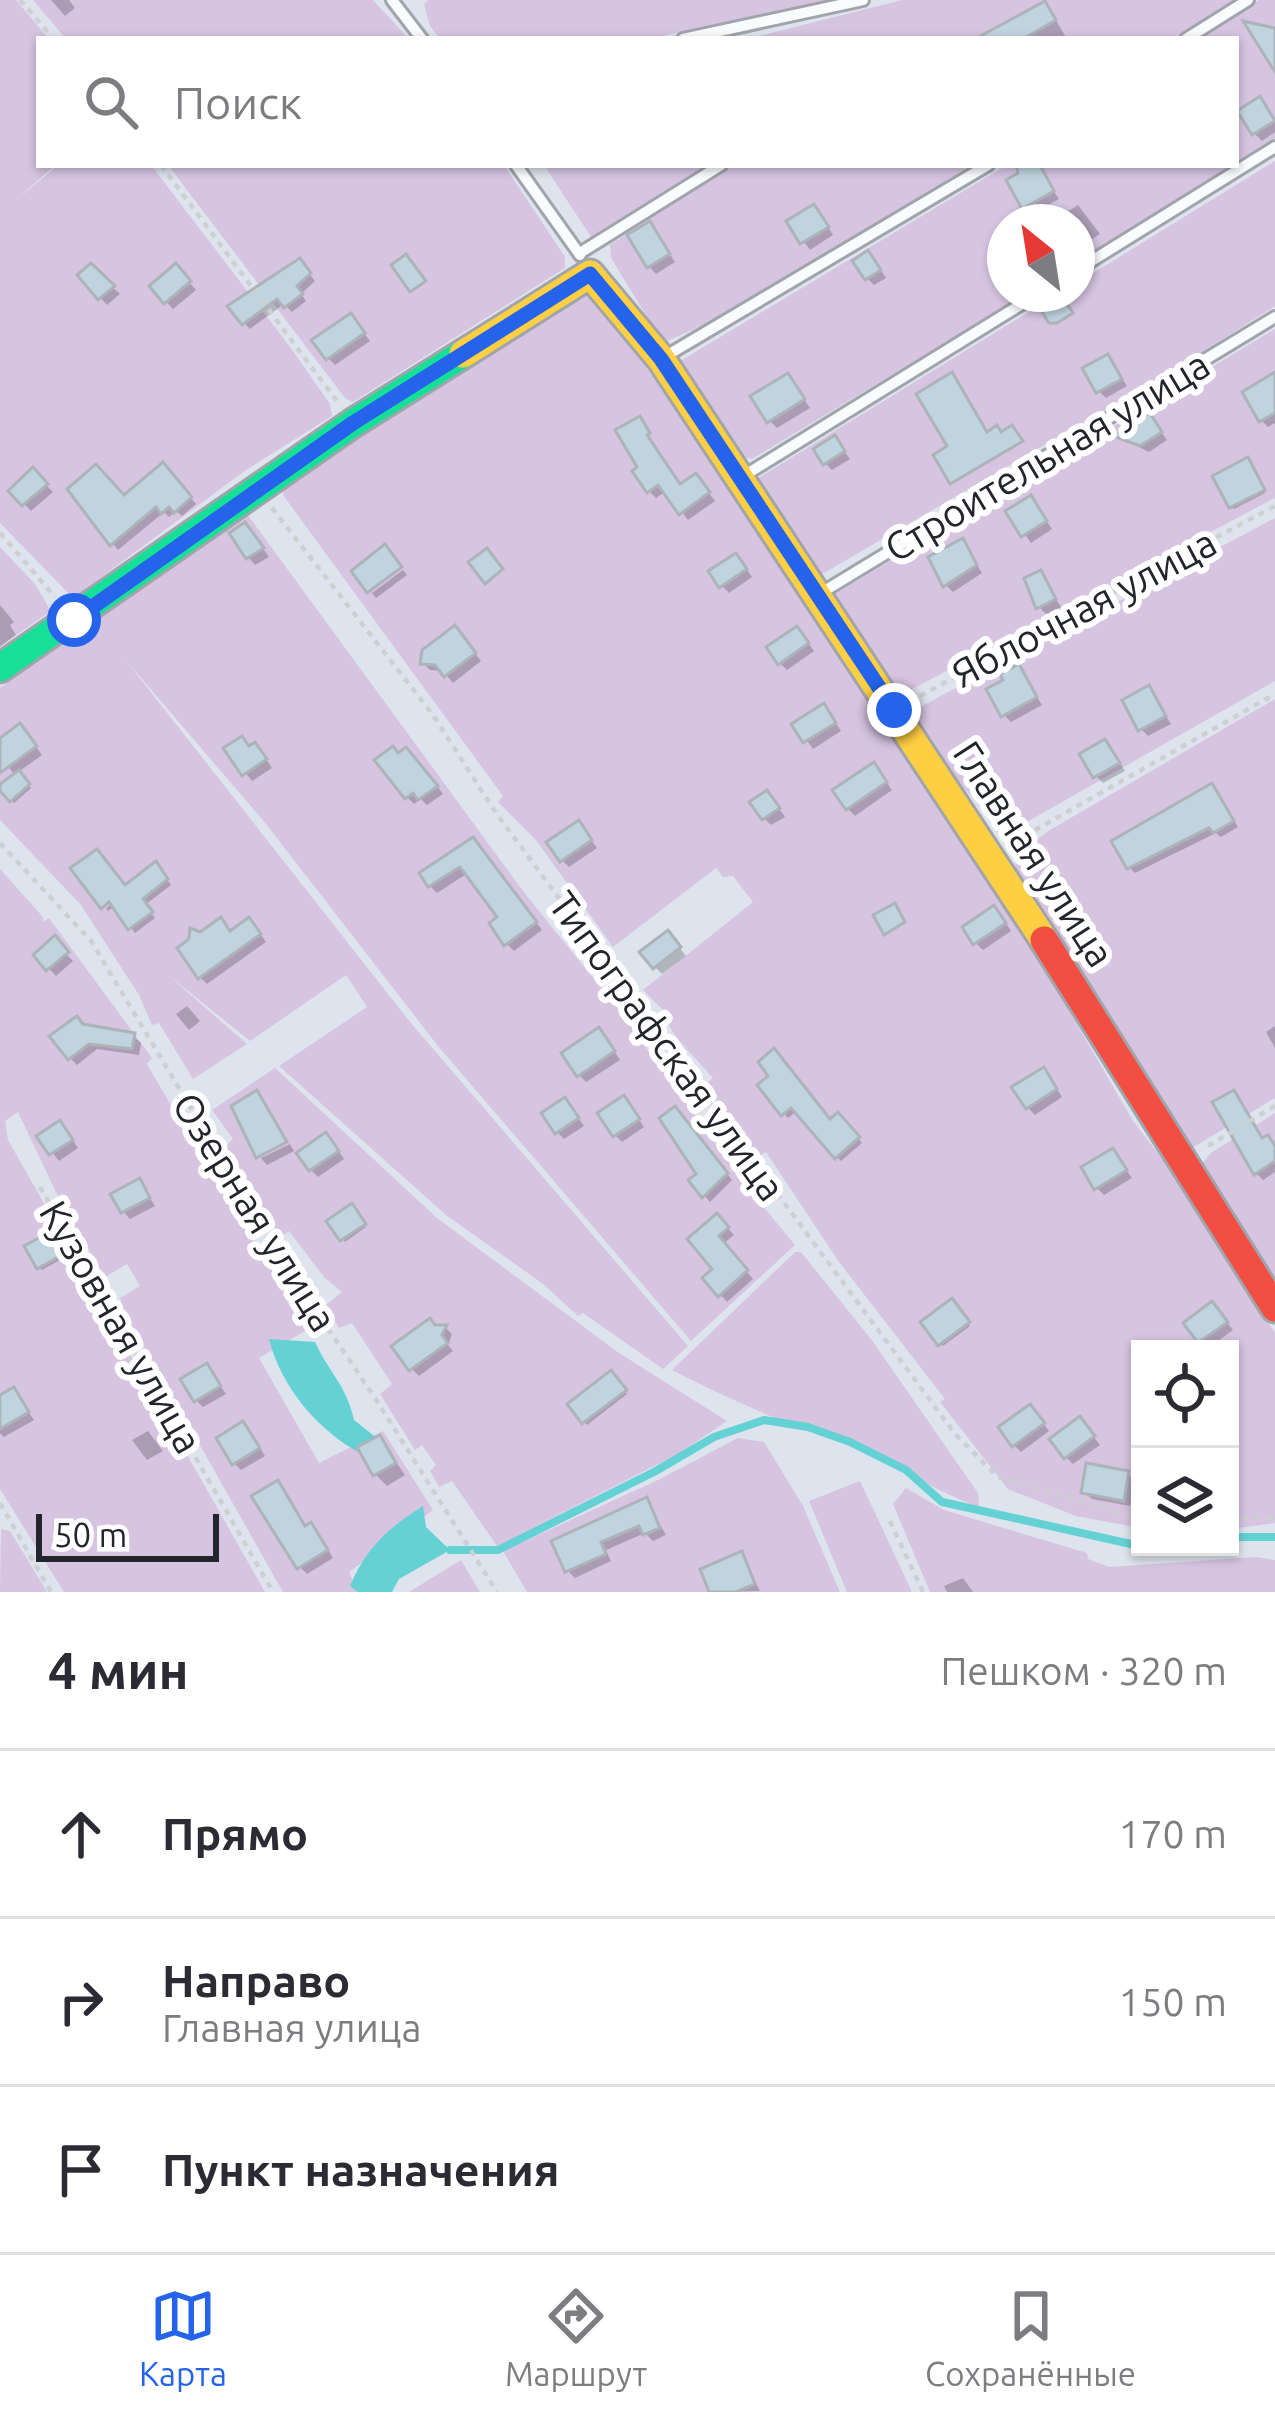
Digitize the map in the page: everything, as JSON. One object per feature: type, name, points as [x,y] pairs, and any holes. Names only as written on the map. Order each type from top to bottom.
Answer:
[{"type":"street","points":[[0,668],[585,264]]},
{"type":"street","name":"Главная улица","points":[[585,264],[661,359],[992,855],[1275,1308]]},
{"type":"lane","points":[[412,0],[396,4],[420,36]]},
{"type":"lane","points":[[697,36],[863,0]]},
{"type":"lane","points":[[1191,36],[1248,0]]},
{"type":"lane","points":[[1095,259],[1275,147]]},
{"type":"lane","points":[[518,168],[585,264],[717,168]]},
{"type":"lane","points":[[661,359],[983,168]]},
{"type":"lane","points":[[740,478],[1009,312]]},
{"type":"lane","name":"Строительная улица","points":[[818,594],[1275,317]]},
{"type":"path","points":[[20,0],[50,36]]},
{"type":"path","points":[[162,168],[353,423]]},
{"type":"path","name":"Типографская улица","points":[[257,489],[433,715],[496,813],[955,1434],[998,1477],[1131,1516]]},
{"type":"path","name":"Яблочная улица","points":[[894,710],[1275,506]]},
{"type":"path","points":[[0,533],[74,620]]},
{"type":"path","points":[[992,855],[1275,694]]},
{"type":"path","name":"Озерная улица","points":[[0,843],[91,941],[271,1243],[497,1592]]},
{"type":"path","points":[[1183,1162],[1275,1106]]},
{"type":"path","name":"Кузовная улица","points":[[40,1187],[273,1592]]},
{"type":"path","points":[[0,1503],[51,1592]]},
{"type":"path","points":[[0,1521],[8,1516]]},
{"type":"path","points":[[1239,1518],[1275,1517]]},
{"type":"path","points":[[890,1521],[923,1592]]},
{"type":"shaded area","points":[[0,0],[16,0],[46,36],[36,36],[36,168],[52,168],[12,204],[54,168],[153,168],[290,347],[330,404],[332,416],[246,470],[73,598],[0,523]]},
{"type":"shaded area","points":[[33,0],[373,0],[406,36],[63,36]]},
{"type":"shaded area","points":[[428,0],[835,0],[662,36],[438,36],[424,4]]},
{"type":"shaded area","points":[[902,0],[1234,0],[1178,36],[759,36]]},
{"type":"shaded area","points":[[1259,0],[1275,0],[1275,138],[1239,160],[1239,36],[1204,36]]},
{"type":"shaded area","points":[[1275,161],[1275,306],[817,577],[757,484],[760,477],[1029,312],[1095,312],[1095,272]]},
{"type":"shaded area","points":[[170,168],[506,168],[565,257],[565,268],[353,402],[345,398]]},
{"type":"shaded area","points":[[546,168],[701,168],[591,237]]},
{"type":"shaded area","points":[[727,168],[966,168],[725,315],[663,343],[611,258],[610,245]]},
{"type":"shaded area","points":[[1002,168],[1227,168],[1095,251],[1095,204],[987,204],[987,312],[996,312],[752,459],[743,457],[677,363]]},
{"type":"shaded area","points":[[592,291],[687,424],[918,774],[973,849],[1133,1121],[1275,1333],[1275,1523],[1239,1528],[1239,1340],[1131,1340],[1131,1526],[1076,1516],[1008,1489],[839,1262],[766,1152],[757,1157],[704,1085],[713,1078],[676,1037],[664,1017],[667,1014],[643,990],[753,902],[733,876],[723,877],[716,868],[613,947],[536,840],[498,802],[503,796],[283,495],[285,485],[580,294]]},
{"type":"shaded area","points":[[1275,329],[1275,498],[897,697],[835,594]]},
{"type":"shaded area","points":[[247,514],[526,895],[619,1010],[742,1181],[795,1245],[691,1341],[438,1046],[266,824],[124,658],[410,1022],[688,1346],[663,1369],[583,1313],[578,1316],[543,1284],[446,1215],[279,1066],[367,1007],[346,975],[250,1041],[167,974],[247,1044],[193,1079],[159,1023],[152,1025],[139,995],[81,905],[0,820],[0,688]]},
{"type":"shaded area","points":[[1275,518],[1275,681],[1004,835],[943,763],[911,712]]},
{"type":"shaded area","points":[[0,547],[35,584],[51,611],[0,646]]},
{"type":"shaded area","points":[[1275,699],[1275,1098],[1187,1151],[1016,869],[1014,856],[1050,830]]},
{"type":"shaded area","points":[[0,869],[43,922],[49,918],[152,1058],[147,1064],[308,1329],[259,1358],[319,1463],[383,1431],[433,1510],[349,1572],[358,1592],[283,1592],[124,1311],[120,1298],[140,1286],[127,1264],[105,1277],[64,1209],[18,1112],[5,1121],[8,1140],[265,1592],[64,1592],[0,1489]]},
{"type":"shaded area","points":[[275,1068],[437,1218],[619,1353],[727,1421],[678,1454],[497,1546],[452,1481],[439,1487],[430,1471],[436,1465],[422,1445],[415,1450],[380,1394],[392,1384],[352,1323],[339,1328],[325,1306],[342,1292],[324,1277],[289,1231],[281,1237],[224,1148],[233,1139],[212,1110]]},
{"type":"shaded area","points":[[1275,1113],[1275,1285],[1197,1169],[1211,1153]]},
{"type":"shaded area","points":[[795,1252],[801,1252],[871,1339],[978,1493],[979,1507],[840,1437],[782,1421],[672,1370]]},
{"type":"shaded area","points":[[738,1438],[764,1442],[803,1506],[840,1592],[527,1592],[503,1551]]},
{"type":"shaded area","points":[[860,1481],[912,1592],[847,1592],[809,1501]]},
{"type":"shaded area","points":[[906,1488],[944,1510],[1087,1553],[1088,1559],[1109,1567],[1256,1557],[1275,1560],[1275,1592],[930,1592],[893,1504]]},
{"type":"shaded area","points":[[1,1529],[10,1531],[47,1592],[0,1592]]},
{"type":"shaded area","points":[[461,1560],[480,1592],[409,1592]]},
{"type":"water","points":[[269,1339],[315,1342],[354,1420],[378,1439],[362,1454],[316,1420],[282,1374]]},
{"type":"water","points":[[423,1506],[426,1527],[450,1550],[399,1579],[392,1592],[358,1592],[350,1586],[379,1540]]},
{"type":"building","points":[[1045,1],[1056,20],[1028,36],[981,36]]},
{"type":"building","points":[[1243,21],[1275,28],[1275,72]]},
{"type":"building","points":[[1260,96],[1275,121],[1252,135],[1239,110]]},
{"type":"building","points":[[1017,168],[1042,168],[1054,191],[1031,204],[1019,204],[1006,180],[1018,173]]},
{"type":"building","points":[[814,204],[829,227],[800,244],[786,221]]},
{"type":"building","points":[[650,221],[670,254],[647,268],[627,235]]},
{"type":"building","points":[[868,250],[881,270],[865,280],[852,261]]},
{"type":"building","points":[[406,254],[426,281],[410,292],[391,265]]},
{"type":"building","points":[[300,258],[311,273],[297,286],[303,294],[284,308],[277,299],[242,325],[227,306]]},
{"type":"building","points":[[91,263],[115,286],[98,300],[77,275]]},
{"type":"building","points":[[176,263],[191,281],[164,304],[149,286]]},
{"type":"building","points":[[1042,312],[1073,313],[1057,323],[1049,323]]},
{"type":"building","points":[[351,313],[365,333],[326,360],[311,340]]},
{"type":"building","points":[[1108,354],[1122,379],[1096,393],[1082,368]]},
{"type":"building","points":[[952,372],[987,432],[997,425],[1001,432],[1012,425],[1023,441],[950,484],[933,455],[947,446],[916,394]]},
{"type":"building","points":[[1275,372],[1275,413],[1259,422],[1242,392]]},
{"type":"building","points":[[788,373],[805,399],[767,423],[750,396]]},
{"type":"building","points":[[1150,413],[1162,432],[1140,446],[1113,436]]},
{"type":"building","points":[[640,416],[680,484],[696,473],[710,492],[679,515],[658,485],[647,493],[615,430]]},
{"type":"building","points":[[835,435],[845,451],[823,465],[813,449]]},
{"type":"building","points":[[1248,457],[1265,490],[1229,508],[1212,476]]},
{"type":"building","points":[[163,462],[192,497],[174,513],[169,507],[161,514],[156,507],[110,546],[67,489],[96,464],[124,495]]},
{"type":"building","points":[[33,467],[48,484],[22,506],[8,491]]},
{"type":"building","points":[[1031,495],[1047,521],[1021,537],[1005,511]]},
{"type":"building","points":[[245,522],[264,548],[246,559],[229,533]]},
{"type":"building","points":[[963,538],[977,565],[943,587],[928,557]]},
{"type":"building","points":[[385,544],[402,567],[367,593],[351,571]]},
{"type":"building","points":[[487,548],[503,569],[485,584],[468,562]]},
{"type":"building","points":[[736,553],[747,569],[719,588],[708,571]]},
{"type":"building","points":[[1041,570],[1056,599],[1036,609],[1024,578]]},
{"type":"building","points":[[455,625],[476,653],[444,677],[435,665],[420,664],[422,650]]},
{"type":"building","points":[[797,626],[809,643],[778,665],[766,647]]},
{"type":"building","points":[[1019,664],[1037,697],[1001,717],[986,689]]},
{"type":"building","points":[[1149,685],[1166,716],[1138,731],[1122,700]]},
{"type":"building","points":[[824,703],[836,723],[803,743],[791,724]]},
{"type":"building","points":[[20,723],[37,746],[0,773],[0,738]]},
{"type":"building","points":[[242,736],[249,746],[255,742],[267,759],[242,776],[223,748]]},
{"type":"building","points":[[1105,739],[1120,763],[1093,778],[1079,754]]},
{"type":"building","points":[[393,746],[398,753],[406,747],[438,786],[418,800],[413,793],[405,799],[374,760]]},
{"type":"building","points":[[874,762],[887,782],[846,810],[832,790]]},
{"type":"building","points":[[19,770],[30,784],[10,802],[0,784]]},
{"type":"building","points":[[1212,783],[1234,821],[1213,833],[1209,828],[1127,869],[1111,841]]},
{"type":"building","points":[[767,790],[780,808],[762,820],[749,802]]},
{"type":"building","points":[[579,820],[592,840],[560,862],[546,842]]},
{"type":"building","points":[[473,837],[537,922],[504,946],[489,923],[497,917],[460,867],[428,887],[419,873]]},
{"type":"building","points":[[97,849],[125,885],[156,861],[168,879],[143,899],[153,912],[128,930],[109,902],[101,909],[70,868]]},
{"type":"building","points":[[895,903],[905,922],[884,935],[873,915]]},
{"type":"building","points":[[994,905],[1006,923],[973,945],[962,927]]},
{"type":"building","points":[[221,917],[230,931],[249,917],[261,934],[198,979],[177,948],[189,939],[190,928],[200,932]]},
{"type":"building","points":[[668,930],[681,947],[653,969],[639,952]]},
{"type":"building","points":[[55,935],[69,952],[46,971],[33,955]]},
{"type":"building","points":[[77,1016],[83,1024],[135,1033],[132,1049],[89,1044],[68,1060],[49,1036]]},
{"type":"building","points":[[599,1027],[615,1051],[577,1077],[561,1053]]},
{"type":"building","points":[[774,1048],[830,1119],[838,1112],[860,1137],[835,1159],[791,1108],[781,1116],[757,1085],[768,1076],[758,1062]]},
{"type":"building","points":[[1044,1067],[1057,1089],[1026,1109],[1011,1087]]},
{"type":"building","points":[[257,1090],[287,1142],[256,1158],[231,1106]]},
{"type":"building","points":[[1234,1090],[1262,1138],[1268,1135],[1275,1146],[1275,1161],[1254,1175],[1212,1102]]},
{"type":"building","points":[[624,1095],[640,1119],[613,1137],[597,1113]]},
{"type":"building","points":[[565,1097],[579,1118],[555,1134],[541,1113]]},
{"type":"building","points":[[675,1106],[728,1173],[702,1198],[688,1180],[696,1174],[659,1118]]},
{"type":"building","points":[[60,1120],[73,1140],[49,1155],[36,1136]]},
{"type":"building","points":[[326,1132],[339,1151],[309,1171],[296,1153]]},
{"type":"building","points":[[1113,1148],[1127,1170],[1094,1190],[1081,1167]]},
{"type":"building","points":[[140,1178],[150,1198],[121,1213],[110,1194]]},
{"type":"building","points":[[352,1203],[366,1224],[340,1241],[326,1221]]},
{"type":"building","points":[[717,1213],[729,1227],[719,1236],[748,1270],[718,1297],[702,1278],[712,1269],[687,1239]]},
{"type":"building","points":[[54,1230],[67,1252],[37,1269],[24,1246]]},
{"type":"building","points":[[952,1298],[970,1322],[938,1346],[920,1322]]},
{"type":"building","points":[[1212,1301],[1228,1322],[1202,1340],[1196,1340],[1183,1323]]},
{"type":"building","points":[[430,1318],[435,1325],[447,1325],[442,1335],[448,1343],[409,1371],[391,1346]]},
{"type":"building","points":[[207,1363],[221,1386],[194,1402],[180,1379]]},
{"type":"building","points":[[611,1370],[627,1390],[582,1424],[567,1404]]},
{"type":"building","points":[[14,1387],[29,1412],[0,1429],[0,1395]]},
{"type":"building","points":[[1030,1404],[1045,1423],[1012,1447],[998,1427]]},
{"type":"building","points":[[1080,1416],[1095,1436],[1064,1459],[1049,1439]]},
{"type":"building","points":[[243,1421],[260,1448],[232,1465],[216,1438]]},
{"type":"building","points":[[380,1435],[396,1463],[373,1476],[357,1447]]},
{"type":"building","points":[[1086,1463],[1129,1471],[1124,1501],[1081,1493]]},
{"type":"building","points":[[278,1480],[305,1526],[311,1522],[328,1550],[297,1569],[251,1496]]},
{"type":"building","points":[[647,1497],[660,1528],[643,1535],[639,1526],[601,1542],[606,1554],[565,1572],[551,1541]]},
{"type":"building","points":[[742,1551],[755,1584],[736,1592],[709,1592],[700,1569]]},
{"type":"waterway","points":[[450,1550],[498,1550],[714,1437],[764,1420],[808,1427],[850,1442],[906,1470],[942,1502],[1131,1544]]},
{"type":"waterway","points":[[1239,1537],[1275,1537]]},
{"type":"traffic: fast","points":[[0,668],[353,423],[463,354]]},
{"type":"traffic: slow","points":[[463,354],[590,274],[661,359],[1044,940]]},
{"type":"traffic: jam","points":[[1044,940],[1275,1308]]},
{"type":"route","points":[[74,620],[353,423],[590,274],[661,359],[894,710]]}]
